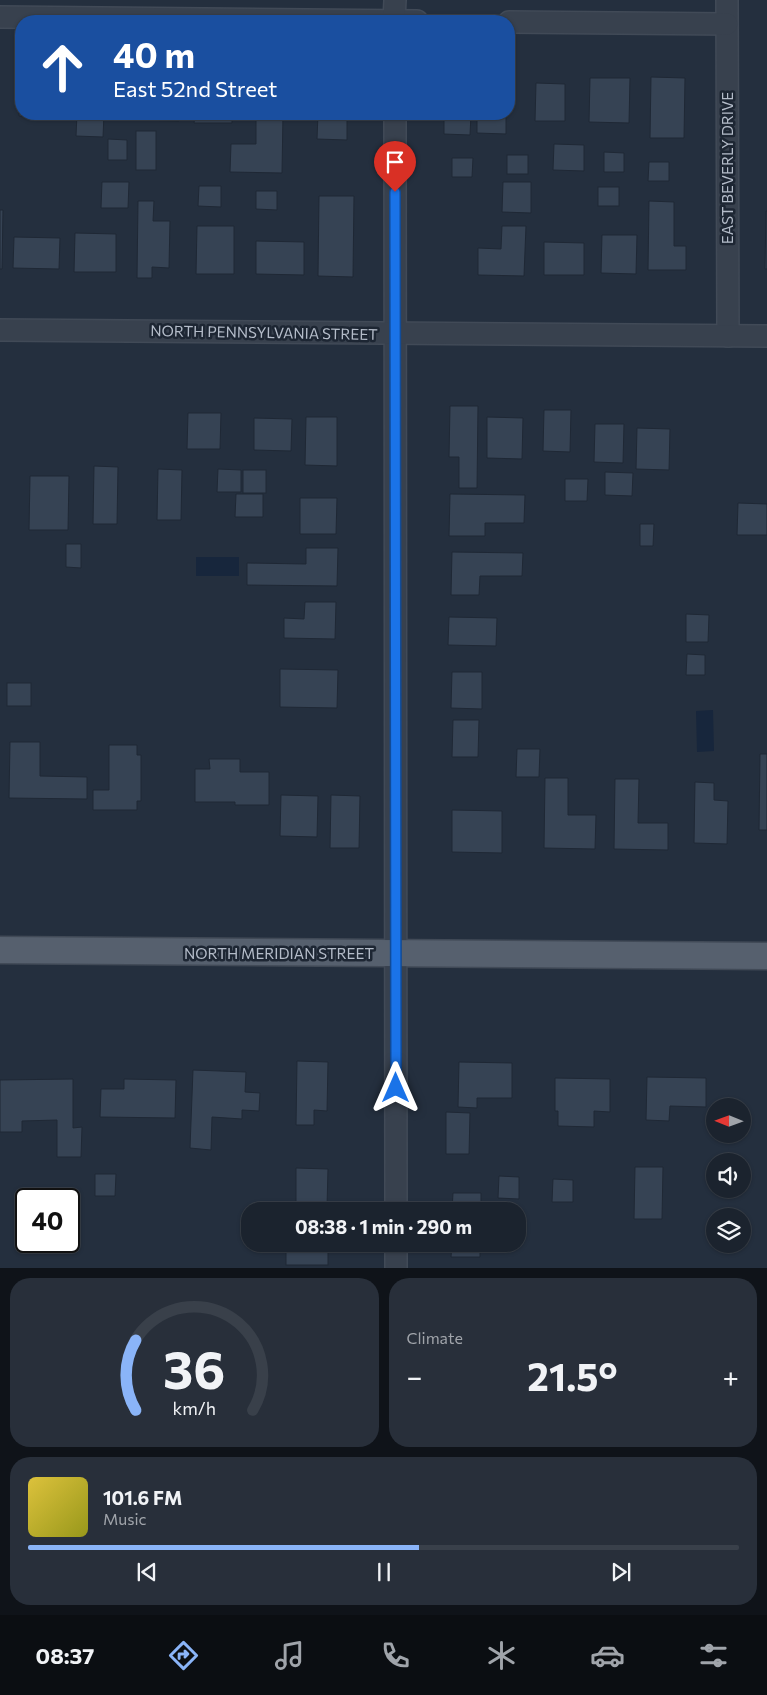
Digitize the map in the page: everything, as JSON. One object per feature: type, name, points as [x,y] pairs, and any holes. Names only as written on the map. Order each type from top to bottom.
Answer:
[{"type":"main road","name":"NORTH MERIDIAN STREET","points":[[0,950],[767,956]]},
{"type":"street","points":[[394,0],[394,15]]},
{"type":"street","name":"EAST BEVERLY DRIVE","points":[[727,0],[728,336]]},
{"type":"street","points":[[0,17],[15,17]]},
{"type":"street","points":[[515,22],[727,24]]},
{"type":"street","points":[[395,120],[396,1202]]},
{"type":"street","name":"NORTH PENNSYLVANIA STREET","points":[[0,330],[767,336]]},
{"type":"street","points":[[396,1252],[396,1268]]},
{"type":"water","points":[[196,557],[239,557],[239,576],[196,576]]},
{"type":"water","points":[[713,710],[714,751],[697,752],[696,711]]},
{"type":"building","points":[[651,77],[685,78],[684,138],[650,138]]},
{"type":"building","points":[[590,78],[630,78],[629,123],[589,122]]},
{"type":"building","points":[[536,83],[565,84],[565,121],[535,121]]},
{"type":"building","points":[[77,120],[104,120],[103,137],[76,136]]},
{"type":"building","points":[[138,120],[179,120],[179,121]]},
{"type":"building","points":[[194,120],[232,120],[232,123],[194,123]]},
{"type":"building","points":[[256,120],[283,120],[282,173],[230,172],[231,144],[256,144]]},
{"type":"building","points":[[318,120],[347,120],[347,140],[317,139]]},
{"type":"building","points":[[444,120],[471,120],[470,135],[444,134]]},
{"type":"building","points":[[477,120],[506,120],[506,134],[477,133]]},
{"type":"building","points":[[136,131],[156,131],[156,170],[136,170]]},
{"type":"building","points":[[108,139],[127,140],[127,160],[108,160]]},
{"type":"building","points":[[554,144],[584,145],[584,171],[553,170]]},
{"type":"building","points":[[604,152],[624,153],[624,172],[604,172]]},
{"type":"building","points":[[507,155],[528,155],[528,174],[507,174]]},
{"type":"building","points":[[452,158],[473,158],[472,177],[452,177]]},
{"type":"building","points":[[649,162],[669,162],[669,181],[648,181]]},
{"type":"building","points":[[102,182],[129,182],[128,208],[101,208]]},
{"type":"building","points":[[503,182],[531,182],[531,213],[502,212]]},
{"type":"building","points":[[199,186],[221,186],[221,207],[198,206]]},
{"type":"building","points":[[598,187],[619,187],[619,206],[598,206]]},
{"type":"building","points":[[256,191],[277,191],[277,210],[256,209]]},
{"type":"building","points":[[319,196],[354,196],[353,277],[318,276]]},
{"type":"building","points":[[138,201],[154,201],[153,221],[170,221],[169,268],[152,267],[152,278],[137,278]]},
{"type":"building","points":[[649,201],[674,202],[674,246],[686,246],[686,270],[648,270]]},
{"type":"building","points":[[0,210],[3,210],[2,269],[0,269]]},
{"type":"building","points":[[766,211],[767,269],[765,269]]},
{"type":"building","points":[[197,226],[234,226],[234,274],[196,274]]},
{"type":"building","points":[[502,226],[526,226],[524,276],[478,275],[478,248],[501,249]]},
{"type":"building","points":[[75,233],[116,234],[116,272],[74,272]]},
{"type":"building","points":[[602,235],[637,235],[636,274],[601,273]]},
{"type":"building","points":[[14,237],[60,238],[59,269],[13,268]]},
{"type":"building","points":[[256,241],[304,242],[304,275],[256,274]]},
{"type":"building","points":[[544,242],[584,243],[584,275],[544,275]]},
{"type":"building","points":[[450,406],[478,406],[477,488],[459,488],[459,457],[449,457]]},
{"type":"building","points":[[544,410],[571,410],[570,452],[543,451]]},
{"type":"building","points":[[188,413],[221,413],[220,449],[187,449]]},
{"type":"building","points":[[306,417],[337,417],[337,466],[305,465]]},
{"type":"building","points":[[487,417],[523,418],[522,459],[487,458]]},
{"type":"building","points":[[254,418],[292,419],[291,451],[254,450]]},
{"type":"building","points":[[595,424],[624,424],[623,463],[594,462]]},
{"type":"building","points":[[637,428],[670,429],[669,470],[636,469]]},
{"type":"building","points":[[94,466],[118,467],[117,524],[93,524]]},
{"type":"building","points":[[158,469],[182,470],[181,520],[157,520]]},
{"type":"building","points":[[218,469],[241,470],[241,492],[217,492]]},
{"type":"building","points":[[243,470],[266,470],[266,493],[243,493]]},
{"type":"building","points":[[605,472],[633,473],[632,496],[605,495]]},
{"type":"building","points":[[30,476],[69,476],[68,530],[29,530]]},
{"type":"building","points":[[565,479],[588,479],[587,501],[565,501]]},
{"type":"building","points":[[236,494],[263,494],[263,517],[235,517]]},
{"type":"building","points":[[450,494],[525,495],[524,523],[485,523],[485,536],[449,536]]},
{"type":"building","points":[[300,498],[337,498],[336,534],[300,534]]},
{"type":"building","points":[[738,503],[767,504],[767,535],[737,535]]},
{"type":"building","points":[[640,524],[654,524],[653,546],[640,546]]},
{"type":"building","points":[[66,544],[81,544],[81,568],[66,567]]},
{"type":"building","points":[[306,548],[338,548],[337,586],[247,585],[247,563],[306,564]]},
{"type":"building","points":[[452,552],[523,553],[522,576],[480,576],[479,595],[451,595]]},
{"type":"building","points":[[305,602],[336,602],[335,639],[284,638],[284,618],[304,619]]},
{"type":"building","points":[[686,614],[709,615],[708,642],[686,642]]},
{"type":"building","points":[[449,617],[497,618],[496,646],[448,645]]},
{"type":"building","points":[[687,654],[705,655],[705,675],[686,675]]},
{"type":"building","points":[[280,669],[338,670],[337,708],[280,707]]},
{"type":"building","points":[[452,672],[482,672],[482,709],[451,708]]},
{"type":"building","points":[[7,683],[31,683],[31,706],[7,706]]},
{"type":"building","points":[[453,720],[479,720],[478,757],[452,757]]},
{"type":"building","points":[[10,742],[40,742],[40,776],[87,777],[87,799],[9,798]]},
{"type":"building","points":[[109,745],[137,745],[137,755],[141,755],[141,801],[137,801],[137,810],[93,810],[93,790],[109,790]]},
{"type":"building","points":[[517,749],[540,749],[539,777],[516,777]]},
{"type":"building","points":[[760,754],[767,754],[767,830],[759,830]]},
{"type":"building","points":[[209,759],[240,759],[240,772],[269,772],[269,805],[235,805],[235,802],[195,802],[195,769],[210,769]]},
{"type":"building","points":[[545,778],[568,778],[568,815],[596,815],[595,849],[544,848]]},
{"type":"building","points":[[615,779],[639,779],[638,823],[668,823],[668,850],[614,849]]},
{"type":"building","points":[[695,782],[714,783],[714,800],[728,801],[727,844],[694,843]]},
{"type":"building","points":[[281,795],[318,796],[317,837],[280,836]]},
{"type":"building","points":[[331,795],[360,796],[359,848],[330,848]]},
{"type":"building","points":[[452,810],[502,811],[502,853],[452,852]]},
{"type":"building","points":[[297,1061],[328,1062],[327,1111],[314,1110],[314,1125],[296,1125]]},
{"type":"building","points":[[459,1062],[512,1063],[512,1098],[477,1098],[477,1108],[458,1107]]},
{"type":"building","points":[[193,1070],[246,1072],[245,1092],[260,1093],[259,1111],[242,1110],[242,1119],[212,1117],[211,1150],[190,1148]]},
{"type":"building","points":[[647,1077],[706,1078],[706,1107],[670,1106],[669,1121],[646,1120]]},
{"type":"building","points":[[555,1078],[610,1079],[610,1112],[594,1111],[594,1127],[558,1126],[558,1111],[555,1111]]},
{"type":"building","points":[[73,1079],[73,1128],[82,1127],[81,1157],[57,1157],[57,1120],[22,1121],[22,1132],[0,1132],[0,1080]]},
{"type":"building","points":[[124,1079],[176,1080],[175,1118],[100,1117],[101,1089],[124,1089]]},
{"type":"building","points":[[446,1112],[470,1113],[469,1154],[446,1154]]},
{"type":"building","points":[[635,1167],[663,1167],[662,1219],[634,1219]]},
{"type":"building","points":[[296,1168],[328,1169],[327,1202],[296,1202]]},
{"type":"building","points":[[95,1174],[116,1174],[115,1196],[95,1196]]},
{"type":"building","points":[[499,1176],[519,1177],[519,1199],[498,1198]]},
{"type":"building","points":[[553,1179],[573,1180],[573,1202],[552,1202]]},
{"type":"building","points":[[453,1193],[481,1193],[481,1202],[452,1202]]},
{"type":"building","points":[[286,1252],[328,1252],[328,1265],[286,1265]]},
{"type":"building","points":[[451,1252],[480,1252],[480,1257],[451,1257]]},
{"type":"route","points":[[395,192],[396,1088]]}]
